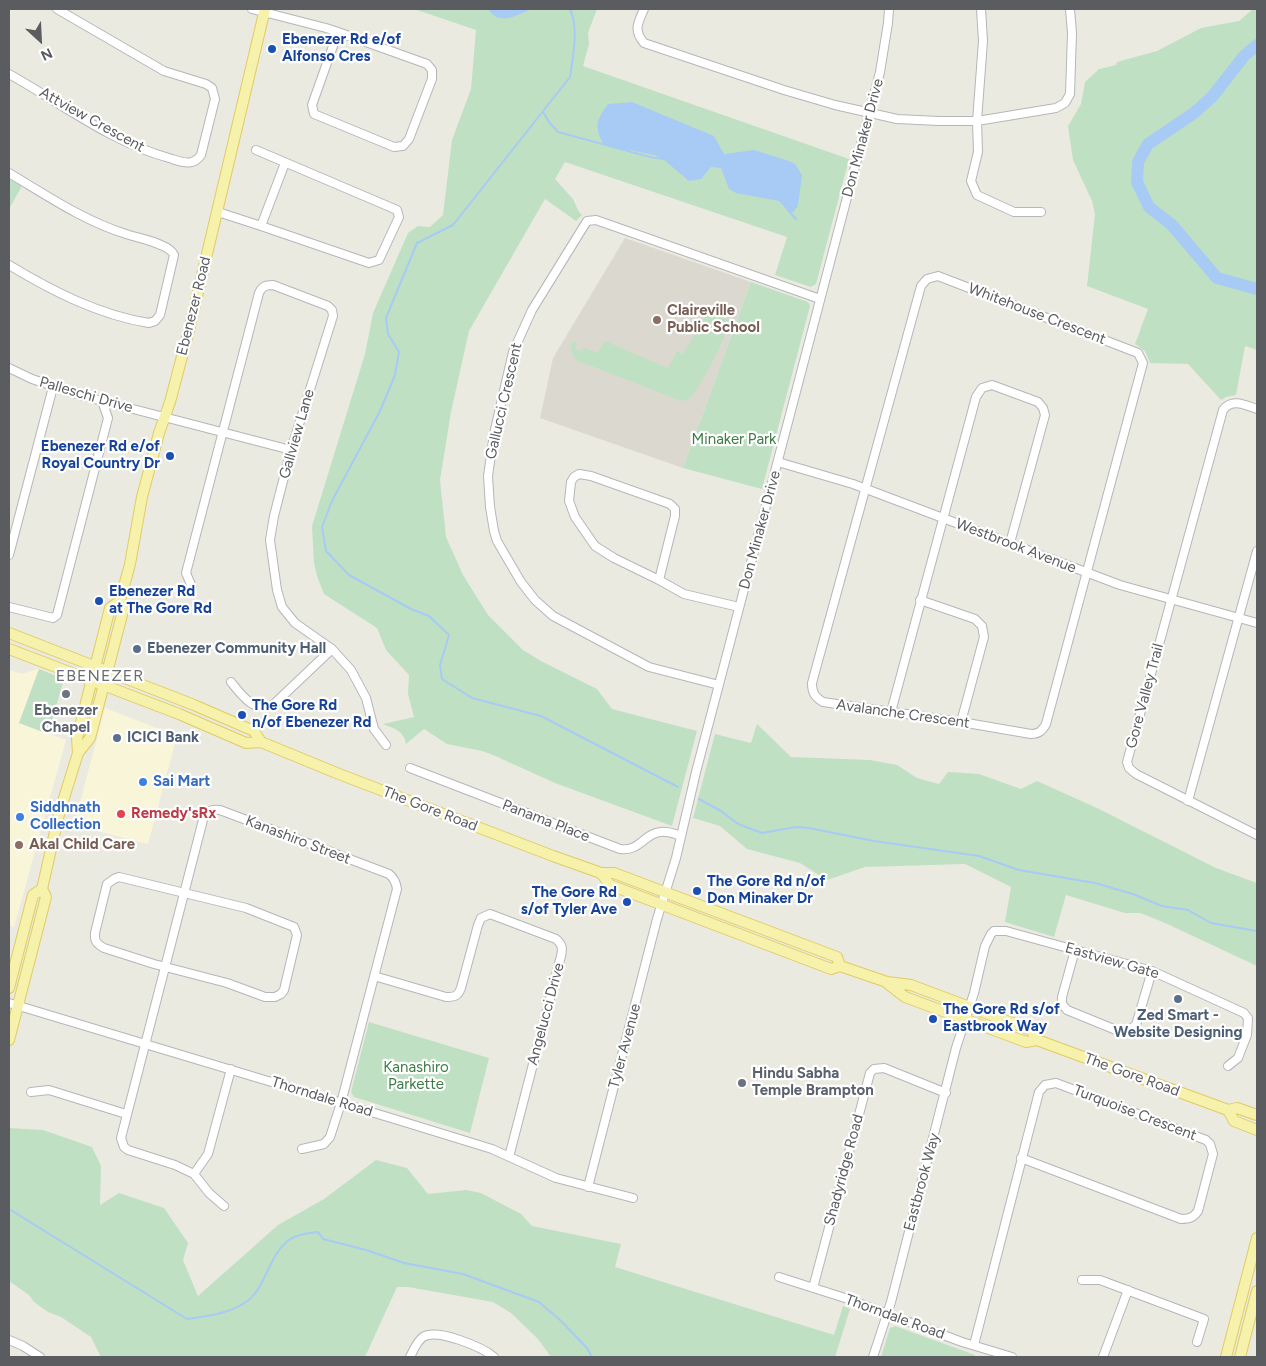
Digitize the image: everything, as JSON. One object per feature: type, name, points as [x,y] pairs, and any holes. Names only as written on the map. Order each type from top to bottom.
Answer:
[{"type":"main road","name":"Ebenezer Road","points":[[9,1040],[13,1004],[46,898],[42,889],[61,808],[78,754],[90,738],[108,671],[122,611],[120,602],[144,490],[159,433],[170,402],[218,212],[264,10]]},
{"type":"main road","name":"Ebenezer Road","points":[[78,754],[77,738],[110,608],[120,602]]},
{"type":"main road","name":"The Gore Road","points":[[9,634],[194,705],[254,731],[261,742]]},
{"type":"main road","name":"The Gore Road","points":[[9,649],[92,680],[246,743],[261,742],[349,778],[601,873],[614,873],[837,957],[840,966]]},
{"type":"main road","name":"The Gore Road","points":[[601,873],[610,885],[662,905],[831,969],[840,966],[886,982],[911,985],[1030,1030],[1037,1040]]},
{"type":"main road","name":"Ebenezer Road","points":[[9,988],[34,895],[42,889]]},
{"type":"main road","name":"The Gore Road","points":[[886,982],[905,997],[1026,1042],[1037,1040],[1228,1110],[1238,1108],[1257,1115]]},
{"type":"main road","name":"The Gore Road","points":[[1228,1110],[1234,1121],[1257,1130]]},
{"type":"main road","points":[[1226,1357],[1257,1238]]},
{"type":"main road","points":[[1240,1357],[1257,1291]]},
{"type":"street","name":"Attview Crescent","points":[[9,74],[97,126],[138,147],[190,163],[196,161],[201,155],[215,99],[212,88],[206,84],[164,71],[57,9]]},
{"type":"street","points":[[252,9],[264,10],[338,32],[428,64],[432,79],[409,139],[403,146],[394,147],[314,114],[312,105],[338,32]]},
{"type":"street","points":[[644,9],[637,28],[638,36],[644,43],[784,90],[870,113],[897,119],[939,121],[977,121],[1056,108],[1065,103],[1070,94],[1072,33],[1070,9]]},
{"type":"street","name":"Don Minaker Drive","points":[[662,905],[870,113],[880,72],[889,9]]},
{"type":"street","points":[[981,9],[983,41],[977,121],[978,152],[971,181],[977,195],[1014,212],[1041,212]]},
{"type":"street","points":[[218,212],[369,263],[379,260],[399,217],[397,210],[256,150]]},
{"type":"street","points":[[261,226],[285,163]]},
{"type":"street","points":[[9,173],[96,223],[124,234],[166,246],[174,255],[160,316],[155,321],[149,323],[102,310],[68,297],[9,265]]},
{"type":"street","name":"Gallucci Crescent","points":[[719,685],[649,667],[552,616],[535,600],[517,575],[497,541],[488,484],[494,434],[513,352],[532,310],[587,221],[596,220],[820,299]]},
{"type":"street","name":"Whitehouse Crescent","points":[[866,489],[921,286],[927,279],[938,276],[1138,353],[1141,356],[1143,366],[1087,573]]},
{"type":"street","name":"Gallview Lane","points":[[192,587],[186,573],[258,293],[266,285],[273,285],[328,306],[332,310],[333,316],[291,450],[271,530],[270,540],[277,590],[282,606],[291,619],[332,649],[347,664],[366,698],[374,728],[386,745]]},
{"type":"street","name":"Palleschi Drive","points":[[9,368],[53,387],[291,450]]},
{"type":"street","points":[[890,712],[976,397],[982,388],[992,385],[1038,402],[1043,408],[1045,415],[1010,543]]},
{"type":"street","points":[[9,555],[53,387]]},
{"type":"street","points":[[9,607],[53,618],[58,615],[108,418],[102,401]]},
{"type":"street","points":[[1171,599],[1223,410],[1231,403],[1257,409]]},
{"type":"street","points":[[108,418],[122,406]]},
{"type":"street","name":"Westbrook Avenue","points":[[778,462],[866,489],[1120,585],[1257,623]]},
{"type":"street","points":[[658,580],[675,516],[675,509],[670,504],[591,476],[580,474],[574,477],[569,491],[571,509],[595,546],[614,558],[684,594],[739,607]]},
{"type":"street","name":"Avalanche Crescent","points":[[866,489],[812,683],[812,689],[818,699],[824,702],[1038,734],[1046,724],[1087,573]]},
{"type":"street","points":[[1188,801],[1257,551]]},
{"type":"street","name":"Gore Valley Trail","points":[[1171,599],[1127,762],[1128,768],[1136,774],[1257,835]]},
{"type":"street","points":[[920,600],[975,619],[982,626],[984,637],[961,722]]},
{"type":"street","points":[[231,682],[246,700],[267,708],[274,704],[332,649]]},
{"type":"street","name":"Panama Place","points":[[410,768],[620,849],[634,848],[656,833],[663,832],[681,836]]},
{"type":"street","name":"Kanashiro Street","points":[[194,1174],[175,1164],[124,1147],[121,1138],[204,816],[208,811],[214,809],[389,874],[395,881],[397,888],[341,1103],[330,1137],[324,1144],[302,1149]]},
{"type":"street","points":[[119,877],[184,893],[246,908],[294,926],[297,935],[284,990],[281,994],[275,997],[265,997],[228,983],[104,948],[97,944],[94,939],[107,884],[114,878],[119,877]]},
{"type":"street","name":"Tyler Avenue","points":[[588,1187],[662,905]]},
{"type":"street","name":"Angelucci Drive","points":[[374,976],[446,997],[454,997],[459,994],[481,918],[490,914],[560,942],[562,956],[509,1157]]},
{"type":"street","name":"Eastview Gate","points":[[969,1007],[979,975],[985,946],[994,931],[1006,930],[1152,971],[1244,1013],[1248,1018],[1247,1035],[1238,1058],[1228,1066]]},
{"type":"street","points":[[1075,950],[1062,997],[1062,1004],[1067,1010],[1121,1032],[1129,1030],[1136,1025],[1152,971]]},
{"type":"street","name":"Thorndale Road","points":[[13,1004],[145,1042],[492,1149],[541,1172],[588,1187],[633,1198]]},
{"type":"street","name":"Eastbrook Way","points":[[873,1357],[887,1313],[946,1093],[956,1048],[969,1007]]},
{"type":"street","name":"Shadyridge Road","points":[[813,1288],[870,1073],[874,1069],[884,1068],[946,1093]]},
{"type":"street","points":[[224,1206],[209,1193],[194,1174],[208,1154],[231,1069]]},
{"type":"street","name":"Turquoise Crescent","points":[[1050,1083],[1056,1083],[1206,1140],[1210,1144],[1213,1154],[1198,1211],[1189,1219],[1181,1218],[1021,1158],[1038,1092],[1044,1085],[1050,1083]]},
{"type":"street","points":[[31,1092],[49,1090],[126,1114]]},
{"type":"street","points":[[974,1345],[1021,1158]]},
{"type":"street","name":"Thorndale Road","points":[[779,1277],[1012,1357]]},
{"type":"street","points":[[1082,1280],[1100,1280],[1204,1319],[1197,1342]]},
{"type":"street","points":[[1103,1357],[1128,1290]]},
{"type":"street","points":[[410,1357],[421,1338],[429,1334],[474,1345],[494,1357]]},
{"type":"street","points":[[9,1340],[40,1357]]},
{"type":"shaded area","name":"Claireville Public School","points":[[625,238],[751,282],[683,468],[540,418],[553,358]]},
{"type":"shaded area","points":[[39,669],[19,723],[66,740],[14,927],[9,925],[9,670],[22,674]]},
{"type":"shaded area","points":[[105,708],[177,736],[148,844],[74,825]]},
{"type":"green space","points":[[414,9],[597,9],[588,33],[589,44],[583,66],[849,159],[816,284],[811,287],[775,275],[787,237],[565,162],[555,179],[573,199],[582,215],[576,221],[545,199],[469,331],[451,412],[440,480],[446,537],[463,575],[488,615],[523,650],[597,689],[612,709],[697,731],[672,826],[555,783],[493,755],[447,744],[424,729],[406,744],[401,733],[383,724],[414,717],[408,694],[409,675],[386,650],[377,628],[324,594],[317,576],[314,563],[312,526],[365,354],[373,313],[408,233],[418,226],[430,227],[443,215],[452,140],[471,89],[476,30]]},
{"type":"green space","points":[[1253,9],[1257,9],[1257,350],[1245,346],[1236,395],[1221,400],[1188,364],[1150,363],[1145,351],[1135,344],[1148,309],[1087,286],[1095,214],[1092,201],[1073,160],[1068,126],[1081,104],[1085,82],[1099,69],[1157,51],[1201,28],[1239,21]]},
{"type":"green space","points":[[9,179],[22,186],[9,209]]},
{"type":"green space","name":"Minaker Park","points":[[751,282],[808,302],[810,306],[762,489],[683,468]]},
{"type":"green space","points":[[708,312],[732,321],[712,363],[699,386],[688,399],[681,401],[576,360],[571,352],[572,341],[577,343],[575,349],[581,351],[584,347],[597,353],[605,341],[668,368],[677,351],[683,354]]},
{"type":"green space","points":[[39,669],[64,679],[48,734],[19,723]]},
{"type":"green space","points":[[757,724],[791,757],[870,760],[897,765],[917,778],[939,784],[948,772],[979,774],[1021,789],[1037,781],[1097,808],[1216,868],[1257,883],[1257,966],[1140,913],[1125,913],[1066,895],[1054,937],[1005,922],[1011,887],[965,864],[865,867],[827,880],[800,863],[747,849],[720,826],[693,818],[715,734],[751,743]]},
{"type":"green space","name":"Kanashiro Parkette","points":[[369,1022],[489,1058],[470,1133],[354,1097],[351,1092]]},
{"type":"green space","points":[[9,1128],[43,1130],[92,1147],[101,1166],[100,1205],[119,1193],[164,1208],[188,1243],[183,1260],[198,1296],[278,1225],[324,1199],[376,1160],[407,1168],[428,1194],[466,1190],[481,1193],[521,1214],[532,1226],[621,1244],[615,1267],[834,1335],[843,1306],[850,1309],[835,1357],[551,1357],[538,1339],[511,1313],[493,1302],[408,1287],[397,1287],[365,1357],[101,1357],[91,1337],[61,1317],[48,1312],[9,1281]]},
{"type":"green space","points":[[895,1326],[975,1355],[974,1357],[881,1357],[890,1328]]},
{"type":"water","points":[[488,9],[531,9],[514,17],[502,18],[492,14]]},
{"type":"water","points":[[632,102],[714,136],[724,154],[754,150],[795,164],[802,175],[798,206],[793,212],[788,211],[779,201],[736,193],[729,189],[721,168],[711,167],[701,179],[689,181],[663,159],[654,155],[604,145],[599,133],[598,124],[604,110],[608,104]]},
{"type":"waterway","points":[[570,9],[575,34],[570,77],[453,225],[417,243],[386,318],[388,334],[399,352],[395,375],[380,411],[332,501],[322,527],[326,551],[349,575],[411,609],[429,616],[449,635],[440,665],[442,679],[472,698],[541,716],[678,787]]},
{"type":"waterway","points":[[1257,45],[1244,56],[1212,97],[1194,113],[1148,144],[1138,162],[1137,182],[1149,207],[1172,225],[1217,278],[1257,289]]},
{"type":"waterway","points":[[543,112],[558,132],[650,157],[664,159]]},
{"type":"waterway","points":[[788,210],[796,219]]},
{"type":"waterway","points":[[699,799],[721,811],[738,824],[762,833],[796,827],[809,828],[874,841],[979,856],[1019,870],[1095,883],[1133,894],[1162,906],[1188,910],[1211,923],[1257,931]]},
{"type":"waterway","points":[[9,1209],[187,1319],[225,1312],[246,1302],[258,1289],[282,1246],[295,1236],[318,1232],[323,1239],[366,1250],[404,1263],[463,1274],[539,1302],[559,1319],[587,1348],[592,1357]]},
{"type":"place","name":"Ebenezer Rd e/of Alfonso Cres","points":[[272,49]]},
{"type":"place","name":"Claireville Public School","points":[[657,320]]},
{"type":"place","name":"Ebenezer Rd e/of Royal Country Dr","points":[[170,456]]},
{"type":"place","name":"Ebenezer Rd at The Gore Rd","points":[[99,601]]},
{"type":"place","name":"Ebenezer Community Hall","points":[[137,649]]},
{"type":"place","name":"Ebenezer Chapel","points":[[66,694]]},
{"type":"place","name":"The Gore Rd n/of Ebenezer Rd","points":[[242,715]]},
{"type":"place","name":"ICICI Bank","points":[[117,738]]},
{"type":"place","name":"Sai Mart","points":[[143,782]]},
{"type":"place","name":"Remedy'sRx","points":[[121,814]]},
{"type":"place","name":"Siddhnath Collection","points":[[20,817]]},
{"type":"place","name":"Akal Child Care","points":[[19,845]]},
{"type":"place","name":"The Gore Rd n/of Don Minaker Dr","points":[[697,891]]},
{"type":"place","name":"The Gore Rd s/of Tyler Ave","points":[[627,902]]},
{"type":"place","name":"Zed Smart - Website Designing","points":[[1178,999]]},
{"type":"place","name":"The Gore Rd s/of Eastbrook Way","points":[[933,1019]]},
{"type":"place","name":"Hindu Sabha Temple Brampton","points":[[742,1083]]},
{"type":"district","name":"EBENEZER","points":[[100,676]]}]
